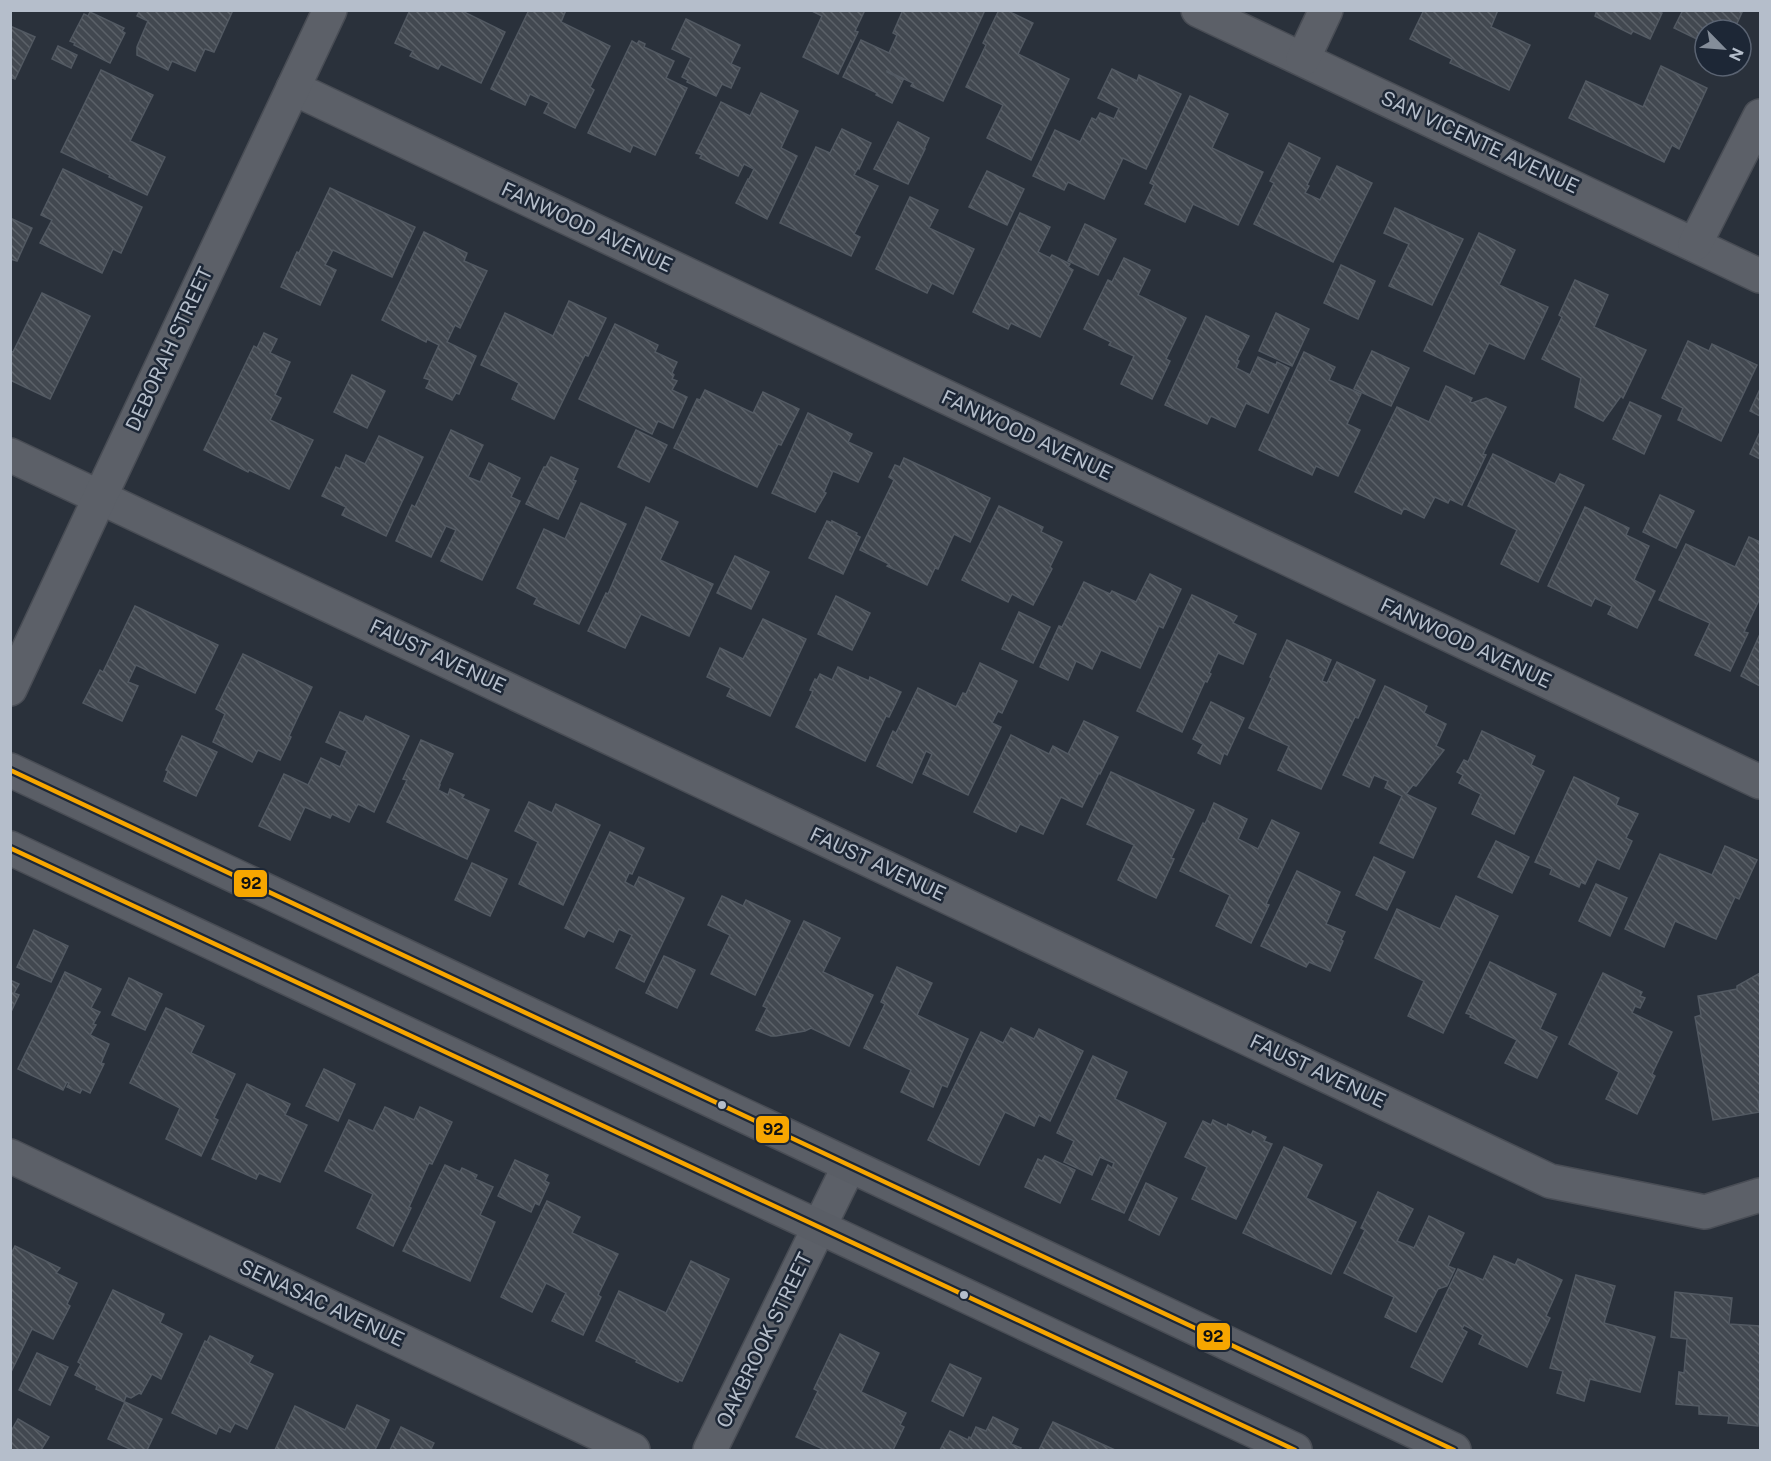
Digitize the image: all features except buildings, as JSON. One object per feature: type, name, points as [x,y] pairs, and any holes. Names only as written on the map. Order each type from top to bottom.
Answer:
[{"type":"main road","points":[[10,770],[1454,1450]]},
{"type":"main road","points":[[10,848],[1295,1450]]},
{"type":"street","name":"DEBORAH STREET","points":[[10,689],[330,10]]},
{"type":"street","name":"SAN VICENTE AVENUE","points":[[1198,10],[1761,276]]},
{"type":"street","points":[[1303,59],[1326,10]]},
{"type":"street","name":"FANWOOD AVENUE","points":[[293,88],[1761,782]]},
{"type":"street","points":[[1695,244],[1761,116]]},
{"type":"street","name":"FAUST AVENUE","points":[[10,455],[1551,1181],[1705,1212],[1761,1195]]},
{"type":"street","name":"SENASAC AVENUE","points":[[10,1156],[633,1450]]},
{"type":"street","name":"OAKBROOK STREET","points":[[710,1450],[849,1166]]},
{"type":"transit line","name":"92","points":[[10,770],[1454,1450]]},
{"type":"transit line","name":"92","points":[[10,848],[1295,1450]]}]
